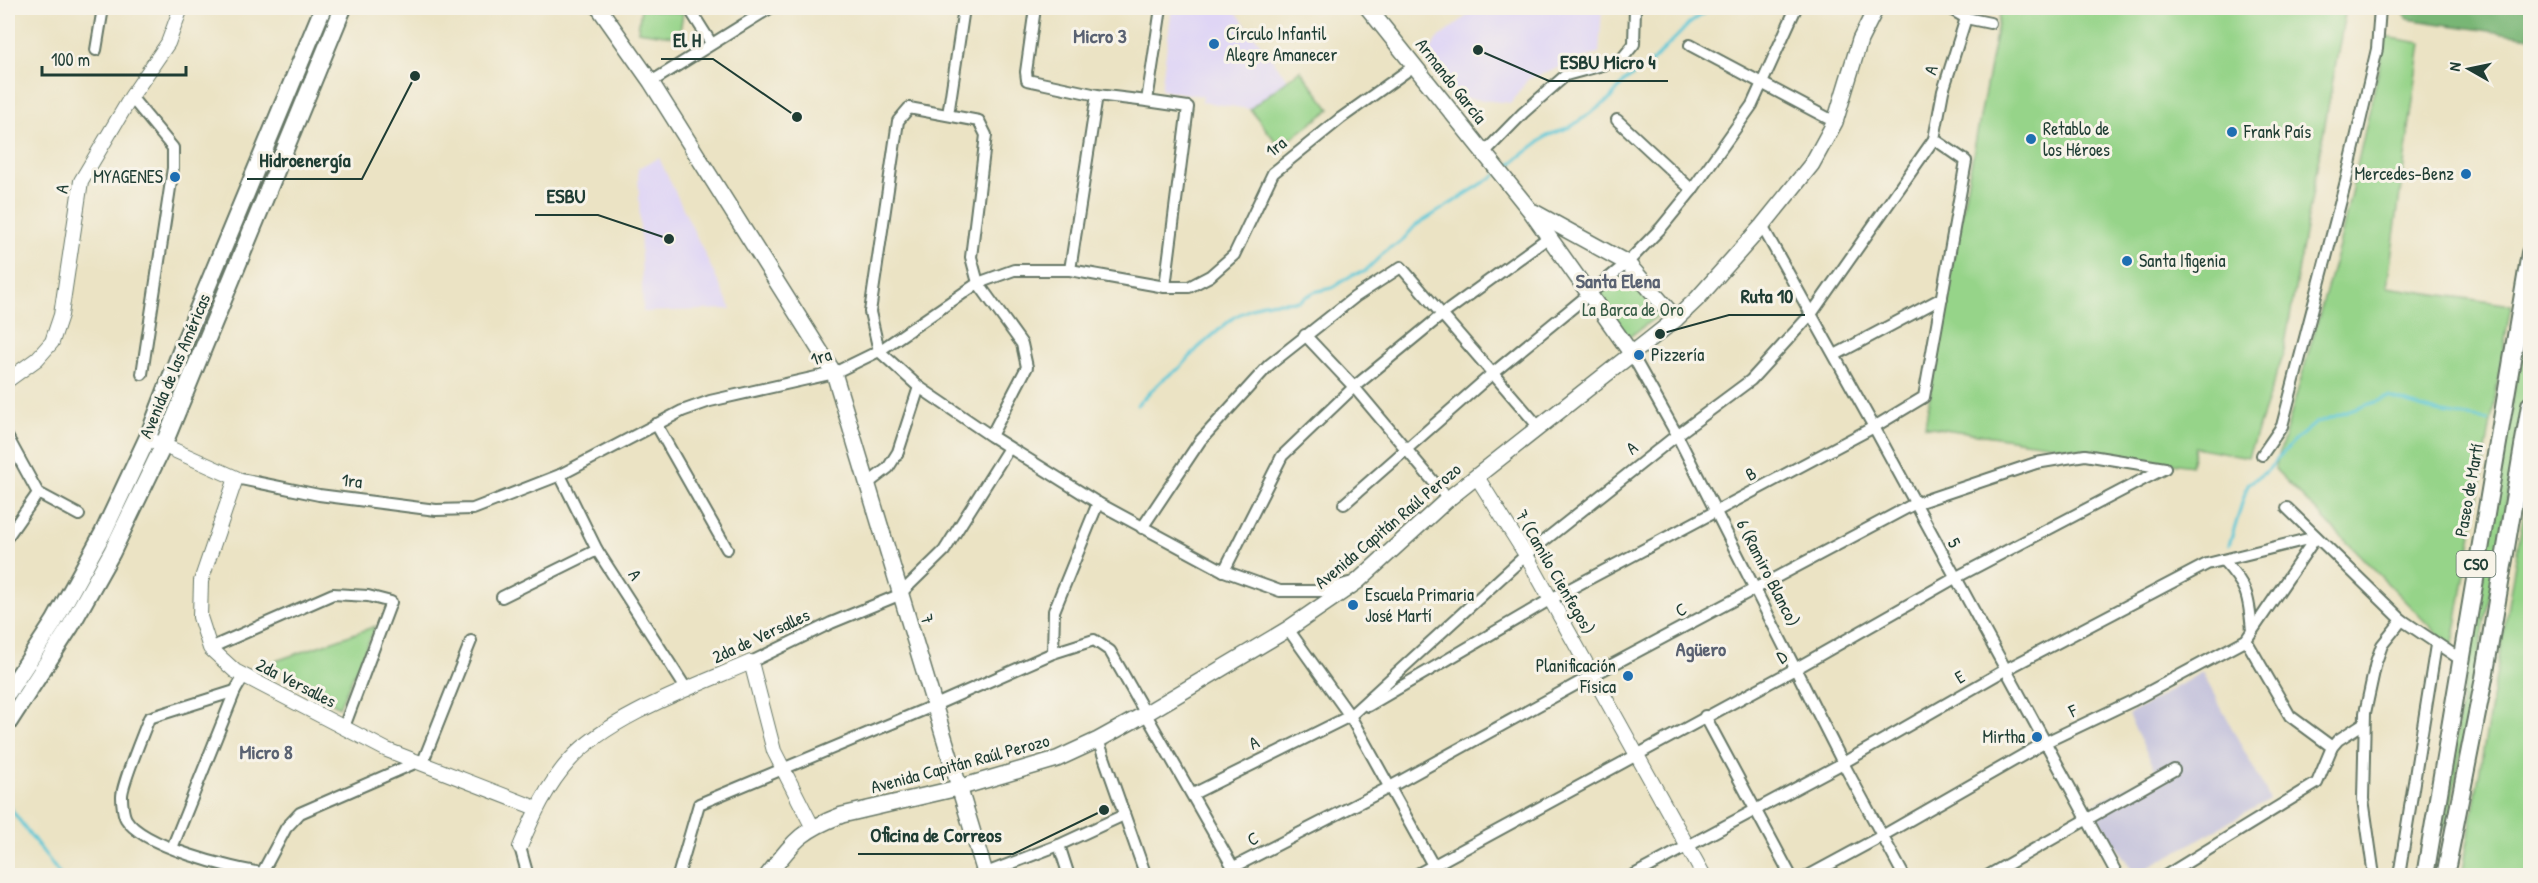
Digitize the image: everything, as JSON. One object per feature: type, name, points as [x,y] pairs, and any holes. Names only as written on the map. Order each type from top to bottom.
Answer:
[{"type":"main road","name":"Avenida de las Américas","points":[[8,692],[60,612],[156,442],[186,338],[322,8]]},
{"type":"main road","name":"Avenida de las Américas","points":[[8,723],[70,627],[112,552],[156,442],[343,8]]},
{"type":"main road","name":"7","points":[[599,8],[651,82],[834,373],[984,875]]},
{"type":"main road","name":"Armando García","points":[[1368,8],[1549,237]]},
{"type":"main road","name":"Avenida Capitán Raúl Perozo","points":[[767,876],[794,840],[812,826],[843,814],[958,788],[1032,768],[1098,740],[1288,629],[1358,581],[1448,499],[1676,319],[1697,299],[1762,226],[1812,164],[1835,122],[1860,40],[1875,8]]},
{"type":"main road","points":[[1529,209],[1627,263],[1676,319]]},
{"type":"main road","name":"6 (Ramiro Blanco)","points":[[1549,237],[1631,353]]},
{"type":"main road","name":"Paseo de Martí","points":[[2425,876],[2530,253]]},
{"type":"main road","name":"CSO","points":[[2445,876],[2484,678],[2530,405]]},
{"type":"street","points":[[96,50],[103,8]]},
{"type":"street","name":"A","points":[[8,380],[38,359],[52,342],[61,315],[81,181],[131,97],[168,43],[181,8]]},
{"type":"street","points":[[689,8],[711,43]]},
{"type":"street","points":[[651,82],[770,8]]},
{"type":"street","points":[[948,115],[964,8]]},
{"type":"street","points":[[1035,8],[1026,72],[1028,80],[1097,95],[1188,107],[1165,286]]},
{"type":"street","points":[[1148,100],[1161,8]]},
{"type":"street","points":[[1487,159],[1523,113],[1566,75],[1621,60],[1634,44],[1635,8]]},
{"type":"street","points":[[1344,504],[1493,373],[1627,263],[1692,190],[1752,105],[1796,8]]},
{"type":"street","points":[[1949,8],[1966,18],[1990,23]]},
{"type":"street","points":[[2262,455],[2282,426],[2346,181],[2377,49],[2380,8]]},
{"type":"street","name":"A","points":[[1193,794],[1350,716],[1526,555],[1677,435],[1751,380],[1812,313],[1934,139],[1943,91],[1966,18]]},
{"type":"street","points":[[1690,45],[1835,122]]},
{"type":"street","name":"1ra","points":[[156,442],[236,478],[319,495],[436,510],[473,509],[560,475],[682,411],[710,401],[834,373],[879,351],[978,284],[1014,270],[1070,270],[1189,288],[1209,276],[1234,255],[1273,173],[1341,118],[1414,66]]},
{"type":"street","points":[[1070,270],[1097,95]]},
{"type":"street","points":[[131,97],[173,148],[173,168],[142,374]]},
{"type":"street","points":[[991,436],[1027,367],[1022,344],[978,284],[971,257],[986,135],[978,121],[909,108],[898,121],[870,312],[879,351],[919,387],[991,436],[1009,448],[1098,503],[1224,571],[1280,591],[1322,591],[1358,581]]},
{"type":"street","points":[[1617,120],[1692,190]]},
{"type":"street","name":"B","points":[[1350,716],[1551,599],[1874,427],[1924,397],[1966,161],[1934,139]]},
{"type":"street","name":"5","points":[[1762,226],[1812,313],[2118,876]]},
{"type":"street","points":[[1224,571],[1282,456],[1354,387],[1443,314],[1549,237]]},
{"type":"street","points":[[1142,528],[1200,441],[1269,365],[1355,297],[1401,267],[1538,426]]},
{"type":"street","points":[[1835,356],[1942,298]]},
{"type":"street","points":[[1305,335],[1354,387],[1448,499]]},
{"type":"street","name":"6 (Ramiro Blanco)","points":[[1631,353],[1677,435],[1843,763],[1904,876]]},
{"type":"street","points":[[866,485],[888,468],[898,452],[919,387]]},
{"type":"street","points":[[656,424],[727,549]]},
{"type":"street","points":[[8,438],[38,492],[79,515]]},
{"type":"street","name":"2da de Versalles","points":[[520,847],[536,808],[570,759],[607,727],[831,623],[899,596],[944,551],[1009,448]]},
{"type":"street","name":"C","points":[[1236,872],[1593,675],[1914,504],[2036,463],[2085,455],[2165,468]]},
{"type":"street","name":"D","points":[[1414,876],[1436,870],[1637,753],[1795,669],[1955,578],[2165,468]]},
{"type":"street","name":"A","points":[[560,475],[597,550],[687,690]]},
{"type":"street","name":"7 (Camilo Cienfegos)","points":[[1477,477],[1526,555],[1704,876]]},
{"type":"street","name":"2da Versalles","points":[[236,478],[201,581],[200,617],[210,648],[235,671],[387,750],[536,808]]},
{"type":"street","points":[[8,536],[38,492]]},
{"type":"street","points":[[1053,653],[1054,611],[1098,503]]},
{"type":"street","points":[[2287,508],[2402,620],[2460,659]]},
{"type":"street","name":"E","points":[[1632,876],[1843,763],[2005,670],[2207,564],[2316,537]]},
{"type":"street","name":"F","points":[[1808,876],[2046,742],[2132,701],[2249,635],[2316,537]]},
{"type":"street","points":[[502,597],[597,550]]},
{"type":"street","points":[[2223,560],[2240,579],[2249,600],[2249,635],[2290,716],[2332,747]]},
{"type":"street","points":[[210,648],[333,594],[368,596],[391,602],[344,727]]},
{"type":"street","points":[[2374,876],[2363,799],[2364,723],[2376,662],[2382,645],[2402,620]]},
{"type":"street","points":[[1288,629],[1350,716],[1436,870]]},
{"type":"street","points":[[678,876],[699,804],[1053,653],[1094,640],[1110,651],[1236,872]]},
{"type":"street","points":[[235,691],[149,718],[121,794],[126,819],[144,835],[172,848],[233,869],[267,874],[286,828],[300,813],[424,759],[471,641]]},
{"type":"street","points":[[2399,876],[2436,645]]},
{"type":"street","points":[[751,662],[774,752],[812,826]]},
{"type":"street","points":[[172,848],[235,691],[244,676]]},
{"type":"street","points":[[1705,716],[1791,876]]},
{"type":"street","points":[[2165,876],[2318,783],[2332,747],[2338,740],[2364,723]]},
{"type":"street","points":[[1098,740],[1146,876]]},
{"type":"street","points":[[1988,876],[2174,770]]},
{"type":"street","points":[[984,875],[1125,815]]},
{"type":"street","points":[[1059,845],[1069,876]]},
{"type":"street","points":[[520,847],[528,876]]},
{"type":"shaded area","name":"Círculo Infantil Alegre Amanecer","points":[[1172,8],[1233,8],[1288,80],[1250,109],[1202,102],[1203,96],[1161,90]]},
{"type":"shaded area","points":[[1477,8],[1602,8],[1599,53],[1528,79],[1511,103],[1452,97],[1426,60],[1436,40]]},
{"type":"shaded area","points":[[659,158],[731,309],[643,312],[638,168]]},
{"type":"shaded area","points":[[2202,672],[2270,799],[2135,875],[2091,806],[2156,771],[2128,715]]},
{"type":"green space","points":[[641,8],[683,13],[679,37],[638,31]]},
{"type":"green space","name":"Santa Ifigenia","points":[[2001,8],[2346,8],[2283,355],[2248,457],[2195,447],[2191,466],[1925,426],[1946,295]]},
{"type":"green space","points":[[2400,8],[2530,8],[2530,37],[2407,19]]},
{"type":"green space","points":[[2386,37],[2421,43],[2387,287],[2511,305],[2452,649],[2275,469],[2339,246]]},
{"type":"green space","points":[[1300,70],[1330,109],[1280,147],[1250,109]]},
{"type":"green space","name":"La Barca de Oro","points":[[1628,271],[1660,314],[1628,338],[1600,294]]},
{"type":"green space","points":[[2530,295],[2530,374],[2447,828],[2442,831],[2440,830]]},
{"type":"green space","points":[[2530,476],[2530,875],[2462,875]]},
{"type":"green space","points":[[376,626],[339,707],[270,663]]},
{"type":"waterway","points":[[1504,169],[1547,136],[1572,126],[1609,100],[1625,81],[1650,64],[1689,24],[1711,8]]},
{"type":"waterway","points":[[1137,405],[1234,317],[1263,303],[1299,301],[1314,292],[1332,288],[1352,275],[1364,272],[1389,248],[1400,243],[1415,226],[1496,175]]},
{"type":"waterway","points":[[2229,545],[2248,484],[2267,471],[2293,442],[2316,423],[2389,397],[2436,412],[2488,420]]},
{"type":"waterway","points":[[8,805],[61,876]]},
{"type":"place","name":"Círculo Infantil Alegre Amanecer","points":[[1214,44]]},
{"type":"place","name":"ESBU Micro 4","points":[[1478,50]]},
{"type":"place","name":"Hidroenergía","points":[[415,76]]},
{"type":"place","name":"El H","points":[[797,117]]},
{"type":"place","name":"Frank País","points":[[2232,132]]},
{"type":"place","name":"Retablo de los Héroes","points":[[2031,139]]},
{"type":"place","name":"Mercedes-Benz","points":[[2466,174]]},
{"type":"place","name":"MYAGENES","points":[[175,177]]},
{"type":"place","name":"ESBU","points":[[669,239]]},
{"type":"place","name":"Santa Ifigenia","points":[[2127,261]]},
{"type":"place","name":"Ruta 10","points":[[1660,334]]},
{"type":"place","name":"Pizzería","points":[[1639,355]]},
{"type":"place","name":"Escuela Primaria José Martí","points":[[1353,605]]},
{"type":"place","name":"Planificación Física","points":[[1628,676]]},
{"type":"place","name":"Mirtha","points":[[2037,737]]},
{"type":"place","name":"Oficina de Correos","points":[[1104,810]]},
{"type":"district","name":"Micro 3","points":[[1100,36]]},
{"type":"district","name":"Santa Elena","points":[[1618,281]]},
{"type":"district","name":"Agüero","points":[[1701,649]]},
{"type":"district","name":"Micro 8","points":[[266,752]]}]
